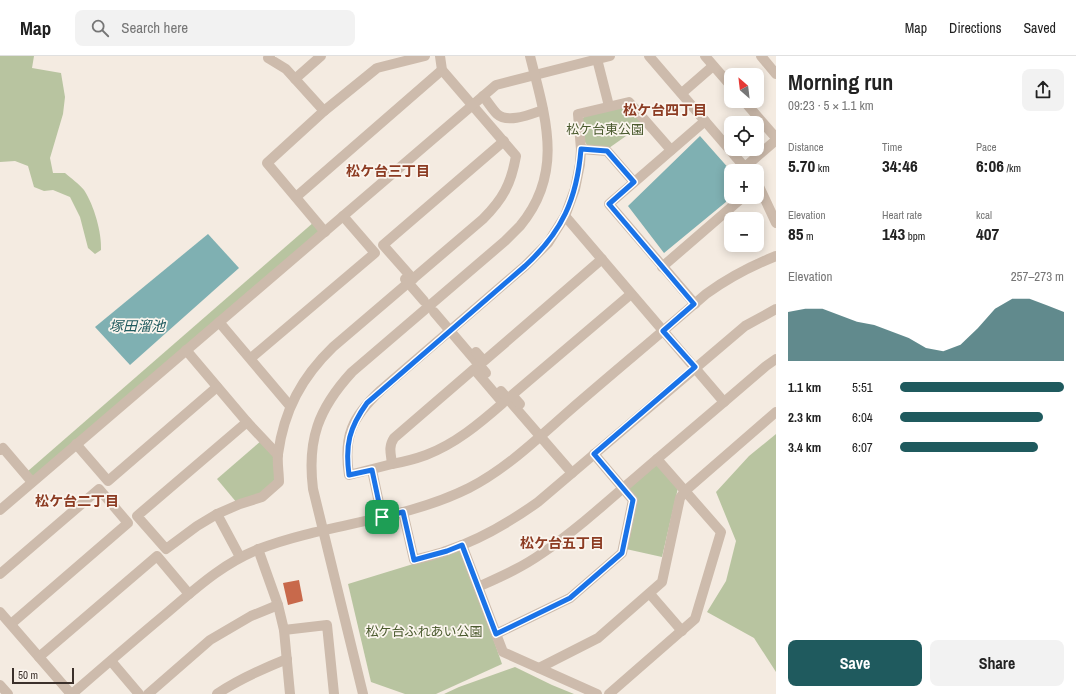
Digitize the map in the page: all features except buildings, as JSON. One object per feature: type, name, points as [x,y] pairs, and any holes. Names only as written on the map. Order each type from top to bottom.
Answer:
[{"type":"street","points":[[270,56],[268,58],[286,69],[324,111]]},
{"type":"street","points":[[295,79],[321,56]]},
{"type":"street","points":[[324,232],[267,163],[324,111],[377,68],[425,56]]},
{"type":"street","points":[[247,422],[137,516],[166,549],[197,526],[217,514],[240,504],[262,497],[279,482],[278,456],[283,429],[290,406],[298,389],[320,359],[495,207],[506,190],[512,175],[516,156],[442,70],[440,56]]},
{"type":"street","points":[[363,694],[313,489],[311,472],[313,440],[324,410],[339,386],[352,372],[505,241],[520,225],[538,198],[547,166],[548,136],[544,110],[530,56]]},
{"type":"street","points":[[0,510],[496,85],[610,56]]},
{"type":"street","points":[[649,56],[742,164]]},
{"type":"street","points":[[705,56],[724,78]]},
{"type":"street","points":[[761,56],[776,74]]},
{"type":"street","points":[[597,59],[609,106]]},
{"type":"street","points":[[682,93],[713,66]]},
{"type":"street","points":[[296,197],[442,70]]},
{"type":"street","points":[[483,96],[498,115],[504,118],[524,116],[544,110]]},
{"type":"street","points":[[392,464],[390,449],[394,438],[474,369],[504,403],[473,429],[425,455],[372,470],[349,475],[347,444],[351,429],[367,403],[540,253],[565,216],[575,189],[581,149],[578,114],[629,102],[671,150]]},
{"type":"street","points":[[750,108],[776,139],[751,164]]},
{"type":"street","points":[[694,304],[609,204],[705,121]]},
{"type":"street","points":[[424,301],[383,245],[504,141]]},
{"type":"street","points":[[581,149],[607,151],[634,182]]},
{"type":"street","points":[[764,198],[776,223]]},
{"type":"street","points":[[662,267],[735,204]]},
{"type":"street","points":[[345,214],[410,281]]},
{"type":"street","points":[[251,358],[375,253],[345,214]]},
{"type":"street","points":[[565,216],[724,402]]},
{"type":"street","points":[[0,612],[72,694],[210,576],[240,557],[273,544],[403,512],[452,496],[484,480],[500,470],[706,294],[755,264],[776,256]]},
{"type":"street","points":[[434,312],[484,361],[602,259]]},
{"type":"street","points":[[572,473],[512,396],[632,294]]},
{"type":"street","points":[[403,512],[414,560],[447,551],[488,533],[538,502],[745,326],[776,309]]},
{"type":"street","points":[[219,322],[251,358],[290,406]]},
{"type":"street","points":[[452,330],[542,434]]},
{"type":"street","points":[[186,350],[278,456]]},
{"type":"street","points":[[478,587],[518,569],[569,535],[766,366],[776,360]]},
{"type":"street","points":[[73,446],[108,481],[217,387]]},
{"type":"street","points":[[539,668],[598,638],[662,582],[680,498],[684,491],[776,412]]},
{"type":"street","points":[[73,446],[191,592]]},
{"type":"street","points":[[0,450],[3,448],[32,482]]},
{"type":"street","points":[[496,634],[570,598],[622,553],[633,500],[594,454]]},
{"type":"street","points":[[609,694],[696,620],[721,532],[657,459]]},
{"type":"street","points":[[372,470],[382,517]]},
{"type":"street","points":[[0,574],[99,489],[128,523],[10,624]]},
{"type":"street","points":[[217,514],[240,557]]},
{"type":"street","points":[[462,545],[503,652],[597,694]]},
{"type":"street","points":[[258,549],[278,605],[284,630],[290,694]]},
{"type":"street","points":[[39,657],[157,556],[191,592]]},
{"type":"street","points":[[650,594],[682,631]]},
{"type":"street","points":[[148,694],[210,640],[251,616],[278,605]]},
{"type":"street","points":[[284,630],[327,625],[334,694]]},
{"type":"street","points":[[217,694],[231,684],[287,659]]},
{"type":"street","points":[[109,662],[131,694]]},
{"type":"street","points":[[109,662],[139,694]]},
{"type":"street","points":[[0,685],[8,694]]},
{"type":"green space","points":[[0,56],[34,56],[32,68],[61,73],[65,97],[63,114],[50,158],[53,173],[65,173],[84,190],[88,196],[99,228],[101,243],[101,250],[95,254],[88,248],[80,217],[70,197],[53,190],[44,191],[34,187],[28,166],[15,161],[0,162]]},
{"type":"green space","name":"松ケ台東公園","points":[[625,106],[630,108],[643,124],[609,148],[587,145],[585,142],[582,119],[585,116]]},
{"type":"green space","points":[[314,222],[320,231],[33,478],[28,471]]},
{"type":"green space","points":[[776,434],[776,672],[754,638],[707,612],[726,581],[736,541],[716,492],[749,456]]},
{"type":"green space","points":[[262,440],[277,456],[278,481],[261,495],[237,503],[217,479]]},
{"type":"green space","points":[[657,463],[678,488],[662,557],[626,549],[637,500],[628,488]]},
{"type":"green space","name":"松ケ台ふれあい公園","points":[[462,549],[502,664],[436,694],[405,694],[371,682],[348,584]]},
{"type":"green space","points":[[515,667],[574,694],[444,694],[459,687]]},
{"type":"water","points":[[700,136],[725,164],[724,204],[664,253],[628,206]]},
{"type":"water","name":"塚田溜池","points":[[208,234],[239,268],[130,365],[95,327]]},
{"type":"district","name":"松ケ台四丁目","points":[[665,110]]},
{"type":"district","name":"松ケ台三丁目","points":[[388,171]]},
{"type":"district","name":"松ケ台二丁目","points":[[77,501]]},
{"type":"district","name":"松ケ台五丁目","points":[[562,543]]},
{"type":"route","points":[[581,149],[607,151],[634,182],[609,204],[694,304],[663,331],[695,367],[594,454],[633,500],[622,553],[570,598],[496,634],[462,545],[447,551],[414,560],[403,512],[382,517],[372,470],[349,475],[347,444],[351,429],[357,417],[367,403],[380,390],[540,253],[565,216],[575,189],[580,164],[581,149]]}]
